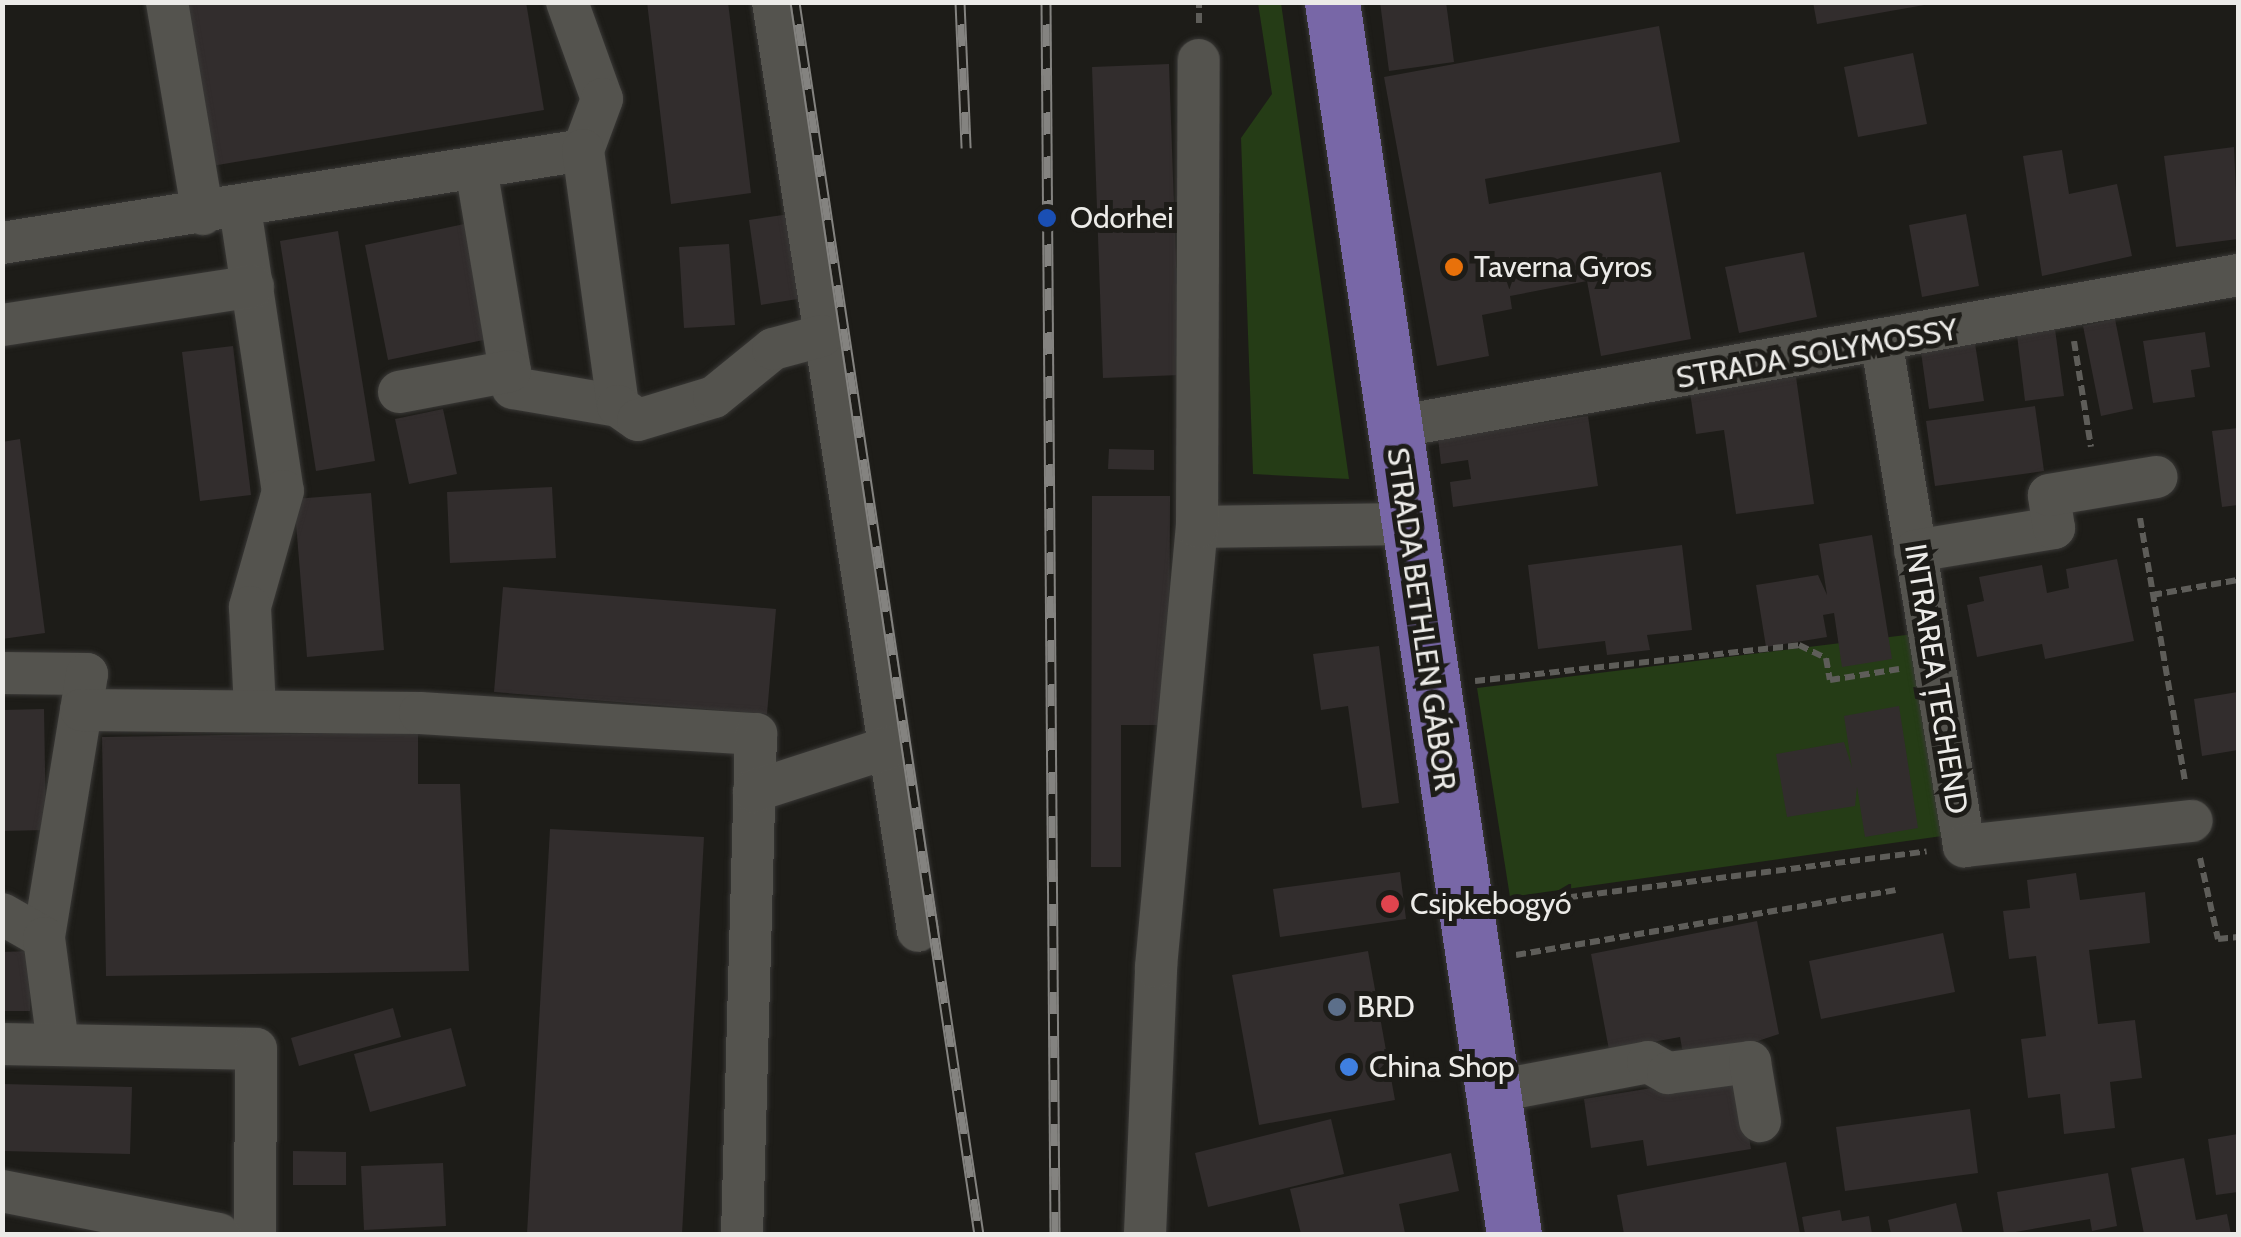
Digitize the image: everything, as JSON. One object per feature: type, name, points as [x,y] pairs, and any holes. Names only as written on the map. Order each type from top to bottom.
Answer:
[{"type":"main road","name":"STRADA BETHLEN GÁBOR","points":[[1332,2],[1395,427],[1403,524],[1514,1234]]},
{"type":"street","points":[[167,2],[221,211],[253,286],[282,491],[250,607],[255,711]]},
{"type":"street","points":[[567,2],[602,98],[583,150],[618,406]]},
{"type":"street","points":[[773,2],[821,336],[918,931]]},
{"type":"street","points":[[1145,1234],[1156,967],[1197,527],[1199,60]]},
{"type":"street","points":[[2,242],[221,211],[583,150]]},
{"type":"street","points":[[476,168],[514,388],[618,406],[638,420],[714,397],[773,349],[821,336]]},
{"type":"street","name":"STRADA SOLYMOSSY","points":[[1395,427],[1882,345],[2238,276]]},
{"type":"street","points":[[2,325],[253,286]]},
{"type":"street","name":"INTRAREA ȚECHEND","points":[[1882,345],[1964,846],[2192,821]]},
{"type":"street","points":[[398,392],[510,371]]},
{"type":"street","points":[[1915,551],[2054,528],[2050,495],[2129,481]]},
{"type":"street","points":[[1197,527],[1403,524]]},
{"type":"street","points":[[2,673],[87,674],[44,938],[58,1044]]},
{"type":"street","points":[[81,710],[255,711],[756,734],[742,1234]]},
{"type":"street","points":[[754,791],[887,748]]},
{"type":"street","points":[[2,914],[44,938]]},
{"type":"street","points":[[2,1044],[256,1049],[255,1234]]},
{"type":"street","points":[[1491,1092],[1648,1062],[1668,1073],[1750,1062],[1760,1121]]},
{"type":"street","points":[[2,1191],[218,1234]]},
{"type":"path","points":[[2068,306],[2129,481],[2192,821],[2218,939],[2238,937]]},
{"type":"path","points":[[2152,595],[2238,580]]},
{"type":"path","points":[[1429,686],[1799,645],[1826,658],[1830,680],[1936,664]]},
{"type":"path","points":[[1466,937],[1964,846]]},
{"type":"path","points":[[1466,937],[1895,890]]},
{"type":"green space","points":[[1258,3],[1281,3],[1349,479],[1253,474],[1241,138],[1272,94]]},
{"type":"green space","points":[[1914,634],[1942,836],[1510,897],[1477,688]]},
{"type":"building","points":[[179,2],[526,2],[544,110],[206,167]]},
{"type":"building","points":[[647,2],[728,2],[751,193],[671,204]]},
{"type":"building","points":[[1380,2],[1446,2],[1454,62],[1389,71]]},
{"type":"building","points":[[1813,2],[1930,2],[1930,4],[1817,24]]},
{"type":"building","points":[[1659,26],[1680,142],[1485,179],[1489,204],[1661,172],[1691,339],[1601,356],[1587,281],[1510,296],[1512,309],[1482,315],[1489,356],[1437,366],[1384,77]]},
{"type":"building","points":[[1913,53],[1927,124],[1858,137],[1844,67]]},
{"type":"building","points":[[1169,64],[1180,375],[1103,378],[1092,67]]},
{"type":"building","points":[[2234,147],[2238,239],[2176,247],[2164,156]]},
{"type":"building","points":[[2062,150],[2069,194],[2117,184],[2132,256],[2042,276],[2023,156]]},
{"type":"building","points":[[797,213],[810,297],[761,305],[749,220]]},
{"type":"building","points":[[1966,214],[1979,286],[1922,297],[1909,225]]},
{"type":"building","points":[[469,223],[493,338],[388,360],[365,245]]},
{"type":"building","points":[[338,231],[375,461],[316,471],[280,241]]},
{"type":"building","points":[[729,244],[735,325],[684,328],[679,247]]},
{"type":"building","points":[[1804,252],[1817,317],[1739,333],[1725,267]]},
{"type":"building","points":[[2115,319],[2133,409],[2101,416],[2083,326]]},
{"type":"building","points":[[2055,329],[2064,396],[2025,401],[2017,335]]},
{"type":"building","points":[[2205,332],[2210,367],[2191,370],[2195,397],[2153,403],[2143,341]]},
{"type":"building","points":[[1974,337],[1984,401],[1929,409],[1920,345]]},
{"type":"building","points":[[233,346],[251,495],[200,501],[182,352]]},
{"type":"building","points":[[1796,377],[1814,504],[1736,514],[1724,430],[1696,434],[1690,392]]},
{"type":"building","points":[[2035,406],[2044,471],[1935,486],[1926,421]]},
{"type":"building","points":[[443,409],[457,474],[409,484],[395,419]]},
{"type":"building","points":[[1588,416],[1598,486],[1453,507],[1450,482],[1471,479],[1468,460],[1441,464],[1438,438]]},
{"type":"building","points":[[2238,428],[2238,505],[2222,507],[2212,431]]},
{"type":"building","points":[[20,439],[45,633],[2,639],[2,442]]},
{"type":"building","points":[[1109,449],[1154,450],[1154,470],[1108,469]]},
{"type":"building","points":[[552,487],[556,558],[450,563],[447,492]]},
{"type":"building","points":[[371,493],[384,650],[307,657],[294,499]]},
{"type":"building","points":[[1092,496],[1170,496],[1169,725],[1121,725],[1121,867],[1091,867]]},
{"type":"building","points":[[1872,535],[1892,659],[1842,667],[1834,613],[1823,615],[1827,637],[1766,647],[1756,585],[1818,575],[1827,595],[1819,544]]},
{"type":"building","points":[[1682,545],[1692,630],[1647,635],[1650,650],[1607,655],[1605,641],[1538,649],[1528,565]]},
{"type":"building","points":[[2117,559],[2134,641],[2045,659],[2042,644],[1977,657],[1967,605],[1984,601],[1979,577],[2042,565],[2047,593],[2069,588],[2066,569]]},
{"type":"building","points":[[503,587],[776,609],[767,714],[494,692]]},
{"type":"building","points":[[1379,646],[1399,803],[1362,808],[1348,706],[1321,710],[1313,654]]},
{"type":"building","points":[[2238,692],[2238,750],[2202,756],[2194,699]]},
{"type":"building","points":[[1899,706],[1918,828],[1865,837],[1857,787],[1855,806],[1787,817],[1776,754],[1844,742],[1852,768],[1844,716]]},
{"type":"building","points":[[44,709],[46,830],[2,831],[2,710]]},
{"type":"building","points":[[418,732],[418,784],[460,784],[469,971],[106,976],[102,737]]},
{"type":"building","points":[[550,829],[704,837],[682,1234],[527,1234]]},
{"type":"building","points":[[1400,872],[1406,919],[1280,937],[1273,889]]},
{"type":"building","points":[[2076,873],[2080,900],[2145,892],[2150,943],[2089,950],[2098,1024],[2135,1020],[2142,1078],[2110,1082],[2115,1128],[2064,1134],[2060,1094],[2028,1098],[2021,1039],[2046,1036],[2036,956],[2009,959],[2003,911],[2030,908],[2027,880]]},
{"type":"building","points":[[1757,921],[1779,1034],[1685,1065],[1680,1037],[1609,1050],[1591,954]]},
{"type":"building","points":[[1943,933],[1955,992],[1821,1019],[1809,961]]},
{"type":"building","points":[[30,951],[30,1011],[2,1011],[2,952]]},
{"type":"building","points":[[1368,951],[1395,1100],[1259,1125],[1232,975]]},
{"type":"building","points":[[393,1008],[401,1037],[299,1066],[291,1038]]},
{"type":"building","points":[[451,1028],[466,1086],[370,1112],[354,1054]]},
{"type":"building","points":[[1738,1074],[1751,1149],[1647,1166],[1643,1140],[1591,1148],[1584,1099]]},
{"type":"building","points":[[2,1084],[132,1087],[130,1154],[2,1151]]},
{"type":"building","points":[[1970,1109],[1978,1173],[1845,1191],[1836,1127]]},
{"type":"building","points":[[1331,1119],[1344,1174],[1208,1207],[1195,1153]]},
{"type":"building","points":[[2238,1134],[2238,1192],[2216,1195],[2208,1139]]},
{"type":"building","points":[[293,1151],[346,1152],[346,1185],[293,1185]]},
{"type":"building","points":[[1451,1153],[1459,1191],[1399,1204],[1405,1233],[1301,1234],[1290,1189]]},
{"type":"building","points":[[2184,1158],[2196,1220],[2227,1214],[2231,1234],[2144,1234],[2131,1168]]},
{"type":"building","points":[[1786,1162],[1800,1234],[1624,1234],[1617,1195]]},
{"type":"building","points":[[443,1163],[446,1226],[364,1230],[361,1166]]},
{"type":"building","points":[[2108,1173],[2117,1226],[2092,1231],[2090,1219],[2004,1234],[1997,1192]]},
{"type":"building","points":[[1956,1203],[1963,1234],[1891,1234],[1888,1220]]},
{"type":"building","points":[[1840,1210],[1842,1221],[1869,1216],[1872,1234],[1805,1234],[1802,1217]]},
{"type":"railway","points":[[795,2],[979,1234]]},
{"type":"railway","points":[[960,2],[966,148]]},
{"type":"railway","points":[[1046,2],[1055,1234]]},
{"type":"place","name":"Odorhei","points":[[1047,218]]},
{"type":"place","name":"Taverna Gyros","points":[[1454,267]]},
{"type":"place","name":"Csipkebogyó","points":[[1390,904]]},
{"type":"place","name":"BRD","points":[[1337,1007]]},
{"type":"place","name":"China Shop","points":[[1349,1067]]}]
